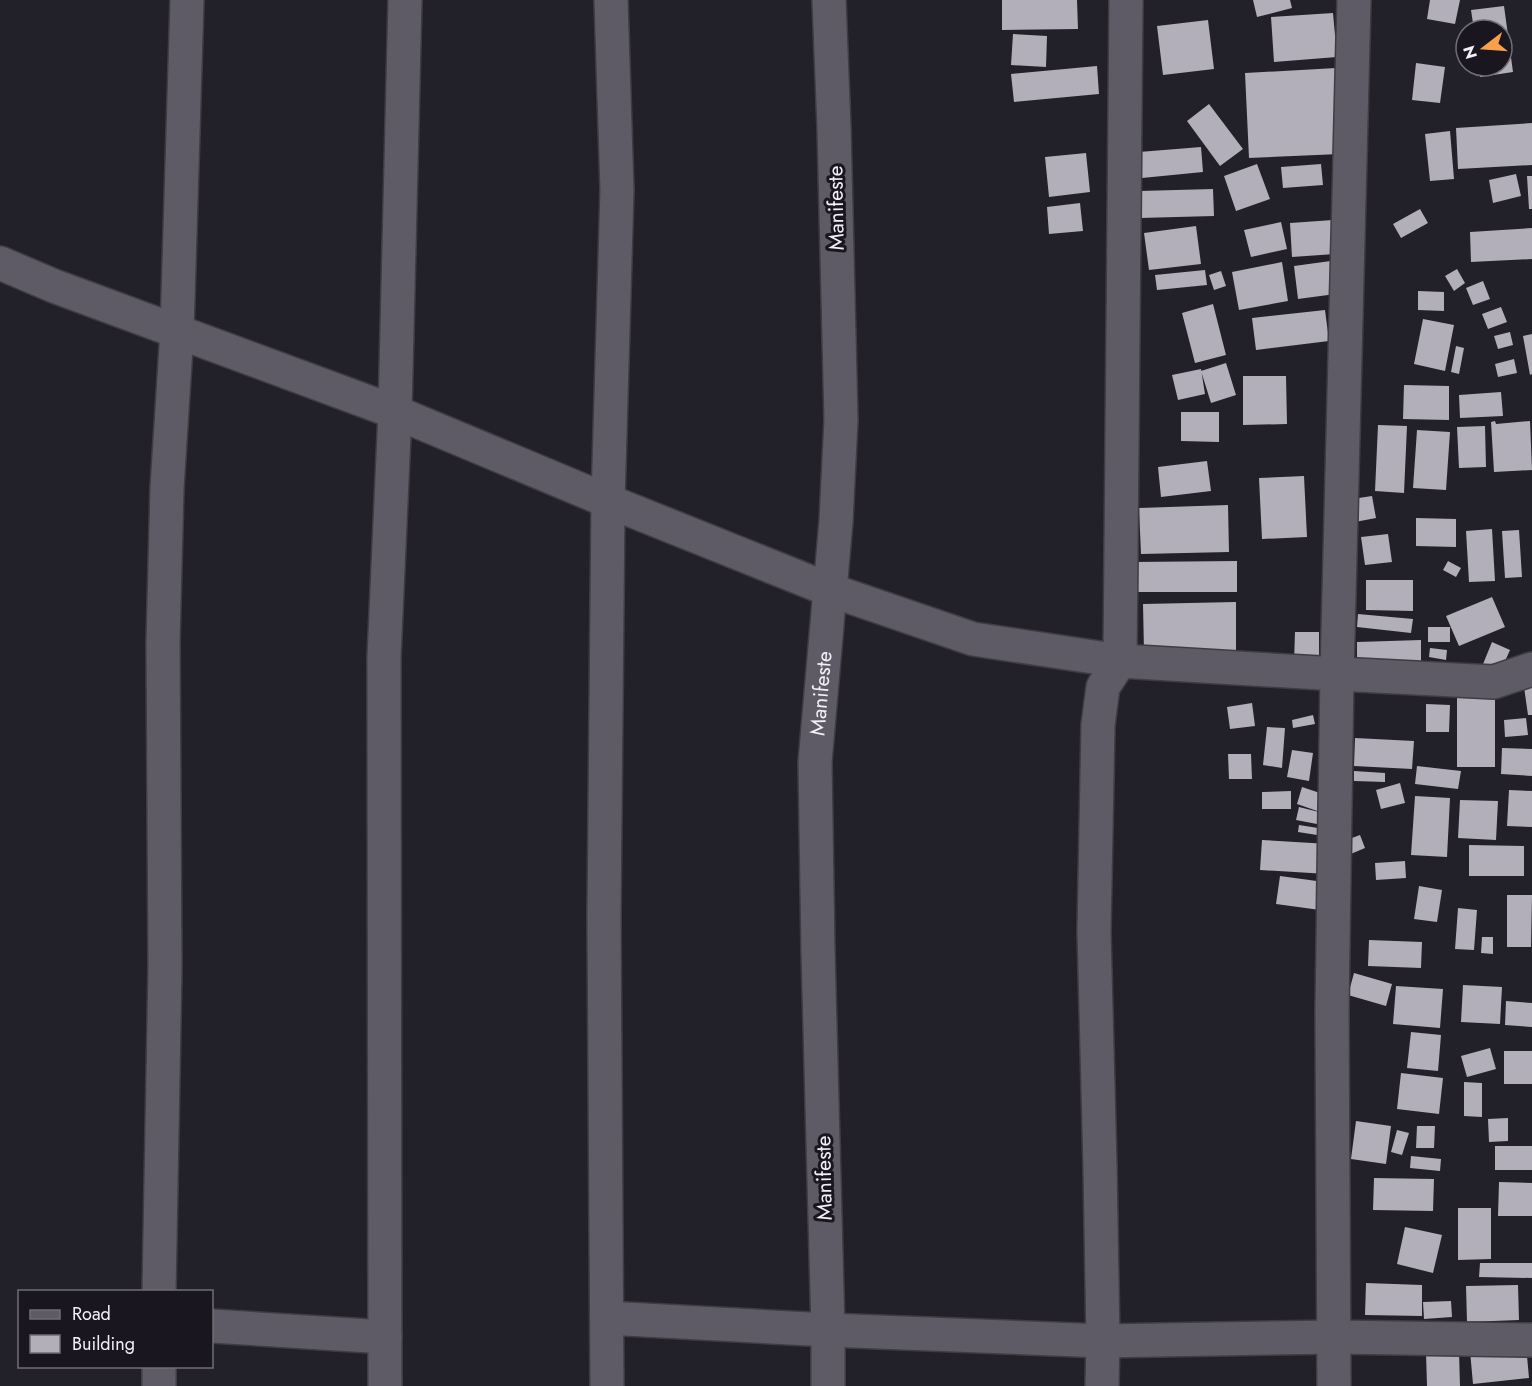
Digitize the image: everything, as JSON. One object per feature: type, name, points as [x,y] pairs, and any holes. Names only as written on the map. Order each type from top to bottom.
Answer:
[{"type":"street","points":[[159,1290],[165,967],[163,642],[167,488],[177,331],[187,0]]},
{"type":"street","points":[[385,1386],[384,657],[395,412],[405,0]]},
{"type":"street","points":[[607,1386],[604,917],[608,501],[617,190],[611,0]]},
{"type":"street","name":"Manifeste","points":[[828,1386],[816,762],[836,521],[841,420],[829,0]]},
{"type":"street","points":[[1102,1386],[1094,932],[1098,725],[1103,687],[1120,661],[1126,0]]},
{"type":"street","points":[[1334,1386],[1332,1011],[1337,674],[1354,0]]},
{"type":"street","points":[[0,263],[54,286],[395,412],[830,590],[974,639],[1120,661],[1337,674],[1494,682],[1532,669]]},
{"type":"street","points":[[607,1318],[1103,1341],[1334,1337],[1532,1340]]},
{"type":"street","points":[[213,1326],[386,1337]]},
{"type":"street","points":[[159,1368],[159,1386]]},
{"type":"building","points":[[1002,0],[1077,0],[1078,29],[1002,30]]},
{"type":"building","points":[[1253,0],[1290,0],[1292,8],[1257,17]]},
{"type":"building","points":[[1430,0],[1460,0],[1454,24],[1427,19]]},
{"type":"building","points":[[1504,6],[1506,18],[1472,18],[1471,10]]},
{"type":"building","points":[[1333,13],[1337,57],[1274,62],[1271,17]]},
{"type":"building","points":[[1208,20],[1214,69],[1163,75],[1157,26]]},
{"type":"building","points":[[1013,34],[1047,36],[1046,67],[1011,65]]},
{"type":"building","points":[[1416,63],[1445,67],[1440,103],[1412,100]]},
{"type":"building","points":[[1097,66],[1099,94],[1014,102],[1011,74]]},
{"type":"building","points":[[1336,68],[1340,154],[1249,158],[1245,73]]},
{"type":"building","points":[[1209,104],[1243,149],[1220,166],[1187,121]]},
{"type":"building","points":[[1532,123],[1532,165],[1458,169],[1456,128]]},
{"type":"building","points":[[1450,131],[1454,179],[1430,181],[1425,134]]},
{"type":"building","points":[[1201,147],[1203,172],[1142,178],[1139,152]]},
{"type":"building","points":[[1086,153],[1090,192],[1049,197],[1045,157]]},
{"type":"building","points":[[1257,164],[1270,199],[1236,211],[1224,176]]},
{"type":"building","points":[[1321,164],[1323,185],[1283,188],[1281,167]]},
{"type":"building","points":[[1516,174],[1521,196],[1493,203],[1489,180]]},
{"type":"building","points":[[1527,176],[1532,176],[1532,209],[1529,209]]},
{"type":"building","points":[[1213,189],[1214,216],[1140,218],[1139,191]]},
{"type":"building","points":[[1080,203],[1083,231],[1049,234],[1047,207]]},
{"type":"building","points":[[1420,209],[1428,223],[1401,238],[1393,224]]},
{"type":"building","points":[[1333,220],[1335,254],[1292,257],[1290,223]]},
{"type":"building","points":[[1281,222],[1287,249],[1251,257],[1244,230]]},
{"type":"building","points":[[1196,226],[1201,264],[1149,270],[1144,233]]},
{"type":"building","points":[[1532,228],[1532,259],[1471,262],[1470,232]]},
{"type":"building","points":[[1338,260],[1343,293],[1298,299],[1294,266]]},
{"type":"building","points":[[1282,262],[1288,301],[1239,310],[1232,272]]},
{"type":"building","points":[[1457,269],[1465,283],[1454,291],[1445,276]]},
{"type":"building","points":[[1205,270],[1207,285],[1157,290],[1155,275]]},
{"type":"building","points":[[1221,271],[1226,286],[1214,290],[1209,275]]},
{"type":"building","points":[[1483,281],[1490,299],[1473,305],[1466,288]]},
{"type":"building","points":[[1418,291],[1444,292],[1444,311],[1418,310]]},
{"type":"building","points":[[1213,304],[1226,355],[1195,363],[1182,313]]},
{"type":"building","points":[[1501,307],[1507,322],[1488,329],[1482,314]]},
{"type":"building","points":[[1325,310],[1329,341],[1256,350],[1252,318]]},
{"type":"building","points":[[1423,319],[1454,325],[1445,371],[1414,364]]},
{"type":"building","points":[[1510,332],[1513,345],[1498,349],[1494,336]]},
{"type":"building","points":[[1532,334],[1532,374],[1530,375],[1523,336]]},
{"type":"building","points":[[1456,346],[1464,348],[1459,374],[1451,372]]},
{"type":"building","points":[[1514,359],[1517,373],[1498,377],[1495,364]]},
{"type":"building","points":[[1226,363],[1236,395],[1211,403],[1201,371]]},
{"type":"building","points":[[1201,369],[1205,394],[1178,400],[1172,375]]},
{"type":"building","points":[[1243,376],[1286,376],[1287,424],[1243,425]]},
{"type":"building","points":[[1404,385],[1449,386],[1449,420],[1403,419]]},
{"type":"building","points":[[1501,392],[1503,416],[1460,418],[1459,395]]},
{"type":"building","points":[[1181,412],[1219,412],[1219,442],[1181,441]]},
{"type":"building","points":[[1495,421],[1496,424],[1530,421],[1532,470],[1494,472],[1491,422]]},
{"type":"building","points":[[1378,425],[1407,426],[1404,493],[1375,491]]},
{"type":"building","points":[[1485,426],[1486,467],[1459,468],[1457,427]]},
{"type":"building","points":[[1417,430],[1450,432],[1446,490],[1413,488]]},
{"type":"building","points":[[1207,461],[1211,491],[1161,497],[1158,467]]},
{"type":"building","points":[[1304,476],[1307,537],[1262,539],[1259,478]]},
{"type":"building","points":[[1372,496],[1376,518],[1355,522],[1352,499]]},
{"type":"building","points":[[1228,505],[1229,552],[1141,554],[1139,508]]},
{"type":"building","points":[[1416,518],[1456,519],[1456,547],[1416,546]]},
{"type":"building","points":[[1492,529],[1495,581],[1469,582],[1466,531]]},
{"type":"building","points":[[1519,530],[1522,577],[1505,578],[1502,531]]},
{"type":"building","points":[[1388,534],[1392,562],[1365,565],[1361,537]]},
{"type":"building","points":[[1237,561],[1237,592],[1132,592],[1132,562]]},
{"type":"building","points":[[1448,561],[1461,568],[1456,577],[1443,570]]},
{"type":"building","points":[[1366,580],[1413,580],[1413,611],[1366,610]]},
{"type":"building","points":[[1492,597],[1505,627],[1459,646],[1446,616]]},
{"type":"building","points":[[1236,602],[1236,650],[1144,652],[1143,604]]},
{"type":"building","points":[[1358,614],[1413,619],[1411,633],[1357,627]]},
{"type":"building","points":[[1428,627],[1450,627],[1450,642],[1428,642]]},
{"type":"building","points":[[1295,632],[1319,632],[1319,662],[1294,662]]},
{"type":"building","points":[[1421,640],[1421,661],[1357,663],[1357,642]]},
{"type":"building","points":[[1492,642],[1510,650],[1498,677],[1481,669]]},
{"type":"building","points":[[1430,648],[1447,650],[1446,660],[1429,657]]},
{"type":"building","points":[[1532,685],[1532,715],[1528,715],[1524,687]]},
{"type":"building","points":[[1457,696],[1495,697],[1495,767],[1457,767]]},
{"type":"building","points":[[1252,703],[1255,726],[1230,729],[1227,707]]},
{"type":"building","points":[[1426,704],[1450,705],[1449,732],[1426,732]]},
{"type":"building","points":[[1313,715],[1315,724],[1293,728],[1292,720]]},
{"type":"building","points":[[1526,718],[1528,735],[1505,737],[1504,720]]},
{"type":"building","points":[[1267,727],[1285,728],[1282,768],[1263,765]]},
{"type":"building","points":[[1355,738],[1414,741],[1412,769],[1354,766]]},
{"type":"building","points":[[1502,748],[1532,749],[1532,776],[1501,774]]},
{"type":"building","points":[[1292,750],[1313,753],[1309,781],[1287,777]]},
{"type":"building","points":[[1228,754],[1251,754],[1252,779],[1229,779]]},
{"type":"building","points":[[1417,766],[1461,771],[1458,789],[1415,784]]},
{"type":"building","points":[[1354,771],[1385,773],[1385,782],[1354,781]]},
{"type":"building","points":[[1400,783],[1405,803],[1381,809],[1376,790]]},
{"type":"building","points":[[1302,787],[1332,797],[1326,814],[1297,804]]},
{"type":"building","points":[[1509,790],[1532,791],[1532,827],[1507,826]]},
{"type":"building","points":[[1291,791],[1291,809],[1262,809],[1262,792]]},
{"type":"building","points":[[1415,796],[1450,798],[1447,857],[1411,855]]},
{"type":"building","points":[[1460,800],[1498,801],[1496,840],[1458,838]]},
{"type":"building","points":[[1299,807],[1319,812],[1317,824],[1296,820]]},
{"type":"building","points":[[1299,825],[1318,828],[1317,835],[1298,832]]},
{"type":"building","points":[[1360,835],[1365,848],[1346,856],[1341,842]]},
{"type":"building","points":[[1262,840],[1329,844],[1327,874],[1260,870]]},
{"type":"building","points":[[1469,845],[1524,846],[1524,876],[1469,876]]},
{"type":"building","points":[[1405,861],[1406,878],[1376,880],[1375,863]]},
{"type":"building","points":[[1280,876],[1324,882],[1320,910],[1276,904]]},
{"type":"building","points":[[1419,886],[1442,890],[1437,922],[1414,919]]},
{"type":"building","points":[[1507,895],[1532,895],[1531,947],[1507,947]]},
{"type":"building","points":[[1458,908],[1477,910],[1474,950],[1455,949]]},
{"type":"building","points":[[1482,937],[1493,937],[1493,954],[1481,953]]},
{"type":"building","points":[[1369,940],[1422,942],[1421,968],[1368,966]]},
{"type":"building","points":[[1354,973],[1392,984],[1386,1006],[1348,995]]},
{"type":"building","points":[[1463,985],[1502,987],[1500,1024],[1461,1022]]},
{"type":"building","points":[[1396,986],[1443,989],[1440,1028],[1393,1024]]},
{"type":"building","points":[[1506,1001],[1532,1003],[1532,1027],[1505,1025]]},
{"type":"building","points":[[1411,1032],[1441,1035],[1438,1071],[1407,1068]]},
{"type":"building","points":[[1490,1048],[1496,1069],[1467,1077],[1461,1056]]},
{"type":"building","points":[[1504,1051],[1532,1051],[1532,1084],[1504,1084]]},
{"type":"building","points":[[1401,1073],[1443,1078],[1439,1114],[1397,1109]]},
{"type":"building","points":[[1464,1082],[1482,1083],[1482,1117],[1464,1116]]},
{"type":"building","points":[[1508,1118],[1508,1141],[1489,1142],[1488,1119]]},
{"type":"building","points":[[1356,1121],[1391,1126],[1386,1164],[1351,1159]]},
{"type":"building","points":[[1417,1126],[1435,1126],[1434,1148],[1416,1148]]},
{"type":"building","points":[[1397,1130],[1409,1133],[1402,1155],[1391,1152]]},
{"type":"building","points":[[1495,1146],[1532,1146],[1532,1170],[1495,1170]]},
{"type":"building","points":[[1411,1156],[1441,1159],[1440,1171],[1410,1168]]},
{"type":"building","points":[[1374,1178],[1434,1179],[1433,1211],[1373,1210]]},
{"type":"building","points":[[1499,1182],[1532,1183],[1532,1216],[1498,1216]]},
{"type":"building","points":[[1458,1208],[1491,1208],[1491,1259],[1458,1260]]},
{"type":"building","points":[[1405,1227],[1442,1235],[1433,1273],[1397,1264]]},
{"type":"building","points":[[1480,1263],[1532,1263],[1532,1278],[1479,1277]]},
{"type":"building","points":[[1366,1283],[1422,1285],[1422,1316],[1365,1315]]},
{"type":"building","points":[[1518,1285],[1519,1320],[1467,1322],[1466,1286]]},
{"type":"building","points":[[1451,1301],[1452,1317],[1424,1319],[1423,1302]]},
{"type":"building","points":[[1526,1345],[1529,1378],[1473,1384],[1470,1351]]},
{"type":"building","points":[[1459,1352],[1460,1386],[1427,1386],[1426,1353]]}]
